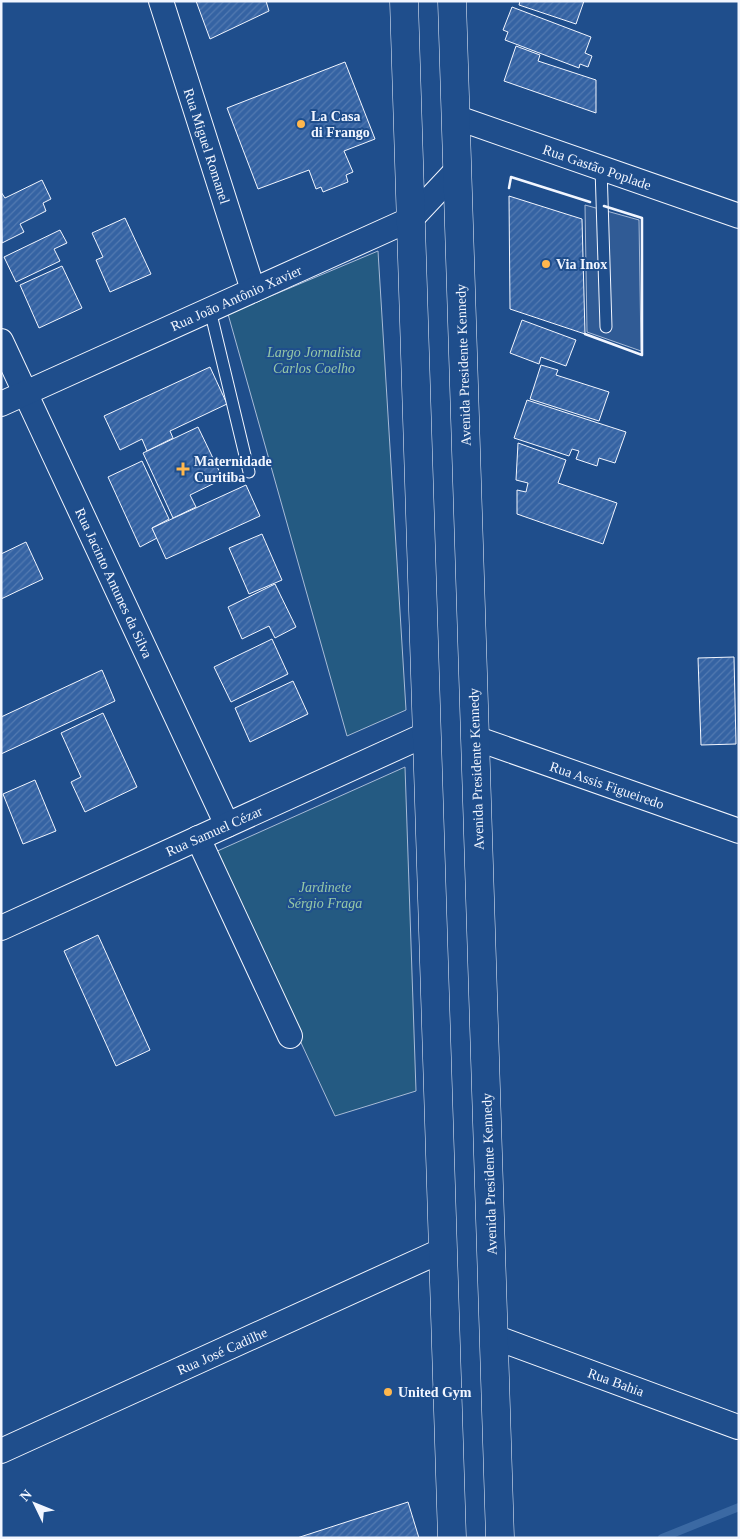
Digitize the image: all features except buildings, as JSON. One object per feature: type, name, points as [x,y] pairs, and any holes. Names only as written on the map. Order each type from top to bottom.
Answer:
[{"type":"main road","points":[[404,1],[452,1538]]},
{"type":"main road","name":"Avenida Presidente Kennedy","points":[[452,1],[494,1336],[494,1537]]},
{"type":"street","name":"Rua Miguel Romanel","points":[[161,1],[253,290]]},
{"type":"street","name":"Rua Gastão Poplade","points":[[455,117],[739,216]]},
{"type":"street","name":"Rua João Antônio Xavier","points":[[1,404],[411,219],[457,170]]},
{"type":"street","name":"Rua Jacinto Antunes da Silva","points":[[1,341],[227,825]]},
{"type":"street","name":"Rua Samuel Cézar","points":[[1,928],[427,734]]},
{"type":"street","name":"Rua Assis Figueiredo","points":[[475,738],[739,832]]},
{"type":"street","points":[[198,838],[290,1036]]},
{"type":"street","name":"Rua José Cadilhe","points":[[1,1451],[443,1250]]},
{"type":"street","name":"Rua Bahia","points":[[494,1336],[738,1427]]},
{"type":"lane","points":[[601,168],[606,327]]},
{"type":"lane","points":[[210,310],[250,472]]},
{"type":"green space","name":"Largo Jornalista Carlos Coelho","points":[[378,251],[406,710],[347,736],[228,314]]},
{"type":"green space","name":"Jardinete Sérgio Fraga","points":[[405,767],[416,1091],[335,1116],[213,853]]},
{"type":"shaded area","points":[[585,205],[639,220],[641,351],[587,332]]},
{"type":"waterway","points":[[662,1538],[739,1507]]},
{"type":"wall","points":[[509,188],[511,177],[590,202]]},
{"type":"wall","points":[[585,334],[642,355],[642,218],[604,206]]},
{"type":"place","name":"La Casa di Frango","points":[[301,124]]},
{"type":"place","name":"Via Inox","points":[[546,264]]},
{"type":"place","name":"Maternidade Curitiba","points":[[183,469]]},
{"type":"place","name":"United Gym","points":[[388,1392]]}]
